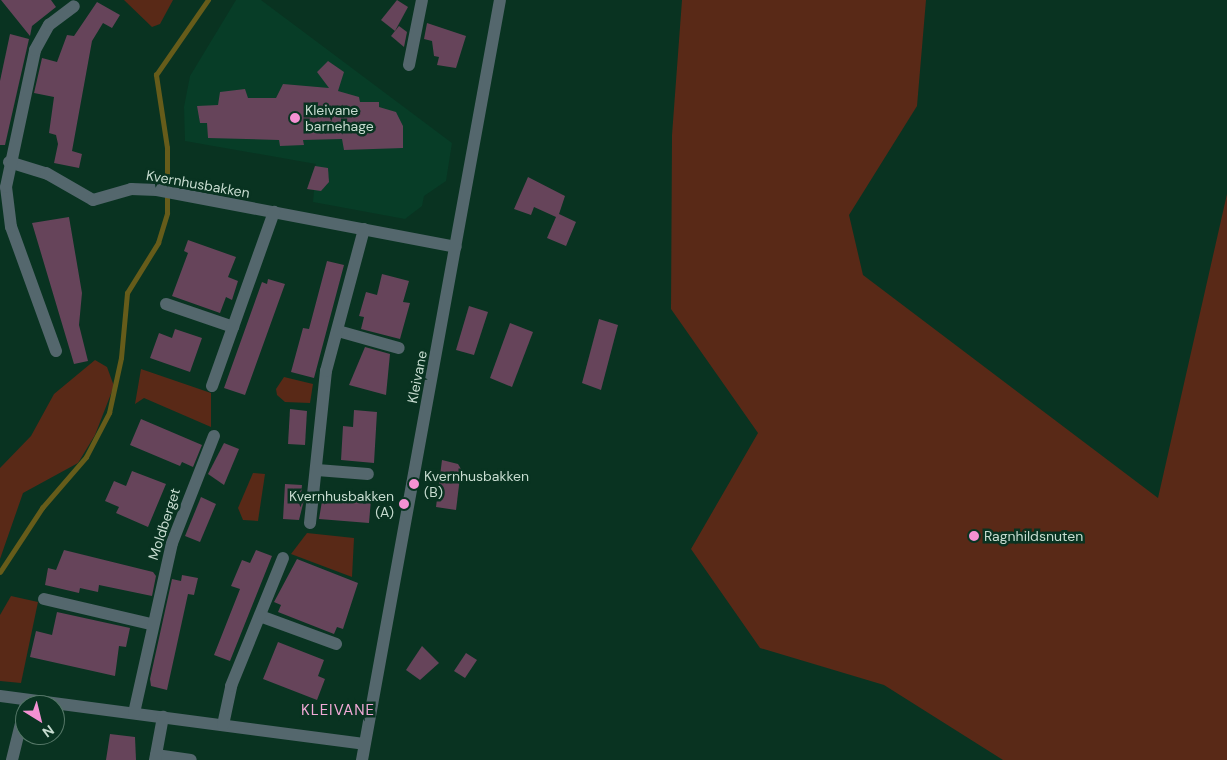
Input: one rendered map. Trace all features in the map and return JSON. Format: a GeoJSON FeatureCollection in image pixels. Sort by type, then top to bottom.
{"type":"FeatureCollection","features":[{"type":"Feature","properties":{"kind":"street"},"geometry":{"type":"LineString","coordinates":[[409,65],[422,0]]}},
{"type":"Feature","properties":{"kind":"street","name":"Kleivane"},"geometry":{"type":"LineString","coordinates":[[362,760],[500,0]]}},
{"type":"Feature","properties":{"kind":"street"},"geometry":{"type":"LineString","coordinates":[[56,351],[11,227],[9,162],[35,50],[49,25],[74,6]]}},
{"type":"Feature","properties":{"kind":"street","name":"Kvernhusbakken"},"geometry":{"type":"LineString","coordinates":[[9,162],[46,173],[93,200],[140,188],[456,247]]}},
{"type":"Feature","properties":{"kind":"street"},"geometry":{"type":"LineString","coordinates":[[212,386],[274,212]]}},
{"type":"Feature","properties":{"kind":"street"},"geometry":{"type":"LineString","coordinates":[[310,522],[317,470],[322,396],[364,229]]}},
{"type":"Feature","properties":{"kind":"street"},"geometry":{"type":"LineString","coordinates":[[166,304],[233,327]]}},
{"type":"Feature","properties":{"kind":"street"},"geometry":{"type":"LineString","coordinates":[[338,331],[399,348]]}},
{"type":"Feature","properties":{"kind":"street","name":"Moldberget"},"geometry":{"type":"LineString","coordinates":[[134,713],[151,624],[172,543],[214,436]]}},
{"type":"Feature","properties":{"kind":"street"},"geometry":{"type":"LineString","coordinates":[[317,470],[368,474]]}},
{"type":"Feature","properties":{"kind":"street"},"geometry":{"type":"LineString","coordinates":[[223,725],[231,686],[283,558]]}},
{"type":"Feature","properties":{"kind":"street"},"geometry":{"type":"LineString","coordinates":[[44,599],[151,624]]}},
{"type":"Feature","properties":{"kind":"street"},"geometry":{"type":"LineString","coordinates":[[260,616],[336,644]]}},
{"type":"Feature","properties":{"kind":"street"},"geometry":{"type":"LineString","coordinates":[[0,696],[15,701]]}},
{"type":"Feature","properties":{"kind":"street"},"geometry":{"type":"LineString","coordinates":[[65,707],[134,713],[364,744]]}},
{"type":"Feature","properties":{"kind":"street"},"geometry":{"type":"LineString","coordinates":[[163,717],[156,758],[191,760]]}},
{"type":"Feature","properties":{"kind":"street"},"geometry":{"type":"LineString","coordinates":[[12,760],[15,745]]}},
{"type":"Feature","properties":{"kind":"shaded area"},"geometry":{"type":"Polygon","coordinates":[[[124,0],[173,0],[160,24],[152,27],[124,0]]]}},
{"type":"Feature","properties":{"kind":"shaded area"},"geometry":{"type":"Polygon","coordinates":[[[236,0],[261,0],[452,143],[446,181],[424,196],[422,206],[405,219],[313,202],[314,190],[307,189],[316,164],[185,141],[184,107],[190,76],[236,0]]]}},
{"type":"Feature","properties":{"kind":"shaded area"},"geometry":{"type":"Polygon","coordinates":[[[682,0],[926,0],[917,106],[849,215],[863,275],[1158,498],[1227,194],[1227,760],[1003,760],[884,685],[760,648],[691,549],[758,433],[671,309],[672,135],[682,0]]]}},
{"type":"Feature","properties":{"kind":"shaded area"},"geometry":{"type":"Polygon","coordinates":[[[95,360],[107,367],[114,386],[95,435],[78,463],[23,493],[0,559],[0,468],[31,436],[54,394],[95,360]]]}},
{"type":"Feature","properties":{"kind":"shaded area"},"geometry":{"type":"Polygon","coordinates":[[[141,369],[211,393],[211,427],[144,398],[135,404],[141,369]]]}},
{"type":"Feature","properties":{"kind":"shaded area"},"geometry":{"type":"Polygon","coordinates":[[[284,377],[313,384],[310,403],[285,402],[277,395],[276,389],[284,377]]]}},
{"type":"Feature","properties":{"kind":"shaded area"},"geometry":{"type":"Polygon","coordinates":[[[253,473],[265,474],[258,521],[243,520],[238,508],[253,473]]]}},
{"type":"Feature","properties":{"kind":"shaded area"},"geometry":{"type":"Polygon","coordinates":[[[307,533],[354,538],[352,577],[291,554],[307,533]]]}},
{"type":"Feature","properties":{"kind":"shaded area"},"geometry":{"type":"Polygon","coordinates":[[[11,596],[38,602],[21,683],[0,681],[0,615],[11,596]]]}},
{"type":"Feature","properties":{"kind":"building"},"geometry":{"type":"Polygon","coordinates":[[[1,0],[51,0],[56,7],[32,26],[30,36],[1,0]]]}},
{"type":"Feature","properties":{"kind":"building"},"geometry":{"type":"Polygon","coordinates":[[[397,0],[408,7],[395,31],[381,20],[397,0]]]}},
{"type":"Feature","properties":{"kind":"building"},"geometry":{"type":"Polygon","coordinates":[[[97,2],[120,15],[112,28],[103,23],[92,41],[72,151],[82,154],[79,168],[54,163],[58,144],[56,135],[49,133],[54,97],[34,93],[42,58],[57,62],[67,35],[74,36],[97,2]]]}},
{"type":"Feature","properties":{"kind":"building"},"geometry":{"type":"Polygon","coordinates":[[[427,23],[466,36],[456,68],[437,65],[439,57],[434,56],[432,41],[424,39],[427,23]]]}},
{"type":"Feature","properties":{"kind":"building"},"geometry":{"type":"Polygon","coordinates":[[[399,26],[407,32],[404,47],[391,36],[399,26]]]}},
{"type":"Feature","properties":{"kind":"building"},"geometry":{"type":"Polygon","coordinates":[[[10,34],[29,39],[5,145],[0,145],[0,81],[10,34]]]}},
{"type":"Feature","properties":{"kind":"building"},"geometry":{"type":"Polygon","coordinates":[[[328,61],[344,72],[338,91],[359,97],[360,102],[379,102],[379,107],[396,112],[403,126],[403,148],[344,150],[342,139],[303,140],[304,145],[280,146],[279,140],[208,138],[207,123],[200,123],[197,106],[218,105],[220,92],[245,89],[248,98],[276,98],[283,84],[329,88],[317,72],[328,61]]]}},
{"type":"Feature","properties":{"kind":"building"},"geometry":{"type":"Polygon","coordinates":[[[315,166],[328,168],[329,182],[321,191],[307,189],[315,166]]]}},
{"type":"Feature","properties":{"kind":"building"},"geometry":{"type":"Polygon","coordinates":[[[528,177],[565,196],[559,214],[576,222],[566,246],[547,238],[556,217],[534,207],[531,215],[514,209],[528,177]]]}},
{"type":"Feature","properties":{"kind":"building"},"geometry":{"type":"Polygon","coordinates":[[[69,217],[82,293],[79,325],[88,361],[74,364],[32,223],[69,217]]]}},
{"type":"Feature","properties":{"kind":"building"},"geometry":{"type":"Polygon","coordinates":[[[188,240],[236,257],[228,277],[238,281],[232,300],[226,297],[220,313],[172,296],[188,253],[184,251],[188,240]]]}},
{"type":"Feature","properties":{"kind":"building"},"geometry":{"type":"Polygon","coordinates":[[[327,261],[344,265],[314,378],[291,372],[303,328],[309,329],[327,261]]]}},
{"type":"Feature","properties":{"kind":"building"},"geometry":{"type":"Polygon","coordinates":[[[382,274],[409,281],[403,302],[410,303],[400,339],[361,329],[364,317],[359,316],[366,292],[377,295],[382,274]]]}},
{"type":"Feature","properties":{"kind":"building"},"geometry":{"type":"Polygon","coordinates":[[[268,279],[285,284],[245,395],[224,388],[262,282],[267,284],[268,279]]]}},
{"type":"Feature","properties":{"kind":"building"},"geometry":{"type":"Polygon","coordinates":[[[469,306],[488,312],[474,355],[456,350],[469,306]]]}},
{"type":"Feature","properties":{"kind":"building"},"geometry":{"type":"Polygon","coordinates":[[[599,319],[618,325],[601,390],[582,383],[599,319]]]}},
{"type":"Feature","properties":{"kind":"building"},"geometry":{"type":"Polygon","coordinates":[[[510,323],[533,332],[512,387],[490,378],[510,323]]]}},
{"type":"Feature","properties":{"kind":"building"},"geometry":{"type":"Polygon","coordinates":[[[175,329],[202,338],[190,372],[150,358],[159,333],[172,338],[175,329]]]}},
{"type":"Feature","properties":{"kind":"building"},"geometry":{"type":"Polygon","coordinates":[[[365,347],[390,354],[386,395],[349,385],[365,347]]]}},
{"type":"Feature","properties":{"kind":"building"},"geometry":{"type":"Polygon","coordinates":[[[290,409],[307,411],[305,445],[288,444],[290,409]]]}},
{"type":"Feature","properties":{"kind":"building"},"geometry":{"type":"Polygon","coordinates":[[[354,410],[377,412],[374,463],[341,460],[343,426],[353,427],[354,410]]]}},
{"type":"Feature","properties":{"kind":"building"},"geometry":{"type":"Polygon","coordinates":[[[141,419],[202,445],[193,467],[182,462],[180,466],[130,445],[141,419]]]}},
{"type":"Feature","properties":{"kind":"building"},"geometry":{"type":"Polygon","coordinates":[[[224,443],[239,449],[224,485],[208,474],[224,443]]]}},
{"type":"Feature","properties":{"kind":"building"},"geometry":{"type":"Polygon","coordinates":[[[442,460],[458,464],[461,469],[456,510],[436,507],[442,460]]]}},
{"type":"Feature","properties":{"kind":"building"},"geometry":{"type":"Polygon","coordinates":[[[132,471],[166,484],[148,527],[116,513],[119,507],[105,501],[114,481],[126,486],[132,471]]]}},
{"type":"Feature","properties":{"kind":"building"},"geometry":{"type":"Polygon","coordinates":[[[285,484],[302,485],[301,496],[305,496],[299,520],[283,519],[285,484]]]}},
{"type":"Feature","properties":{"kind":"building"},"geometry":{"type":"Polygon","coordinates":[[[323,495],[371,499],[369,523],[319,519],[323,495]]]}},
{"type":"Feature","properties":{"kind":"building"},"geometry":{"type":"Polygon","coordinates":[[[201,497],[216,504],[200,542],[185,536],[201,497]]]}},
{"type":"Feature","properties":{"kind":"building"},"geometry":{"type":"Polygon","coordinates":[[[64,550],[153,572],[156,576],[152,596],[99,585],[98,592],[80,588],[79,593],[45,585],[48,568],[56,570],[64,550]]]}},
{"type":"Feature","properties":{"kind":"building"},"geometry":{"type":"Polygon","coordinates":[[[256,550],[272,556],[230,661],[214,655],[240,589],[231,586],[242,560],[250,563],[256,550]]]}},
{"type":"Feature","properties":{"kind":"building"},"geometry":{"type":"Polygon","coordinates":[[[297,559],[358,583],[343,629],[337,627],[334,634],[278,612],[281,605],[274,602],[297,559]]]}},
{"type":"Feature","properties":{"kind":"building"},"geometry":{"type":"Polygon","coordinates":[[[182,575],[198,578],[194,595],[188,594],[167,690],[151,686],[150,679],[172,579],[181,581],[182,575]]]}},
{"type":"Feature","properties":{"kind":"building"},"geometry":{"type":"Polygon","coordinates":[[[57,612],[130,628],[126,647],[119,646],[115,676],[30,657],[36,631],[52,635],[57,612]]]}},
{"type":"Feature","properties":{"kind":"building"},"geometry":{"type":"Polygon","coordinates":[[[278,642],[324,660],[318,676],[325,679],[317,700],[263,679],[278,642]]]}},
{"type":"Feature","properties":{"kind":"building"},"geometry":{"type":"Polygon","coordinates":[[[422,646],[439,663],[420,680],[406,670],[422,646]]]}},
{"type":"Feature","properties":{"kind":"building"},"geometry":{"type":"Polygon","coordinates":[[[466,653],[477,660],[465,678],[454,671],[466,653]]]}},
{"type":"Feature","properties":{"kind":"building"},"geometry":{"type":"Polygon","coordinates":[[[110,734],[135,737],[136,760],[106,760],[110,734]]]}},
{"type":"Feature","properties":{"kind":"waterway"},"geometry":{"type":"LineString","coordinates":[[0,572],[42,508],[86,457],[109,413],[121,358],[127,293],[158,243],[167,213],[167,148],[156,75],[208,0]]}},
{"type":"Feature","properties":{"kind":"place","name":"Kleivane barnehage"},"geometry":{"type":"Point","coordinates":[295,118]}},
{"type":"Feature","properties":{"kind":"place","name":"Kvernhusbakken (B)"},"geometry":{"type":"Point","coordinates":[414,484]}},
{"type":"Feature","properties":{"kind":"place","name":"Kvernhusbakken (A)"},"geometry":{"type":"Point","coordinates":[404,504]}},
{"type":"Feature","properties":{"kind":"place","name":"Ragnhildsnuten"},"geometry":{"type":"Point","coordinates":[974,536]}},
{"type":"Feature","properties":{"kind":"district","name":"KLEIVANE"},"geometry":{"type":"Point","coordinates":[338,711]}}]}
